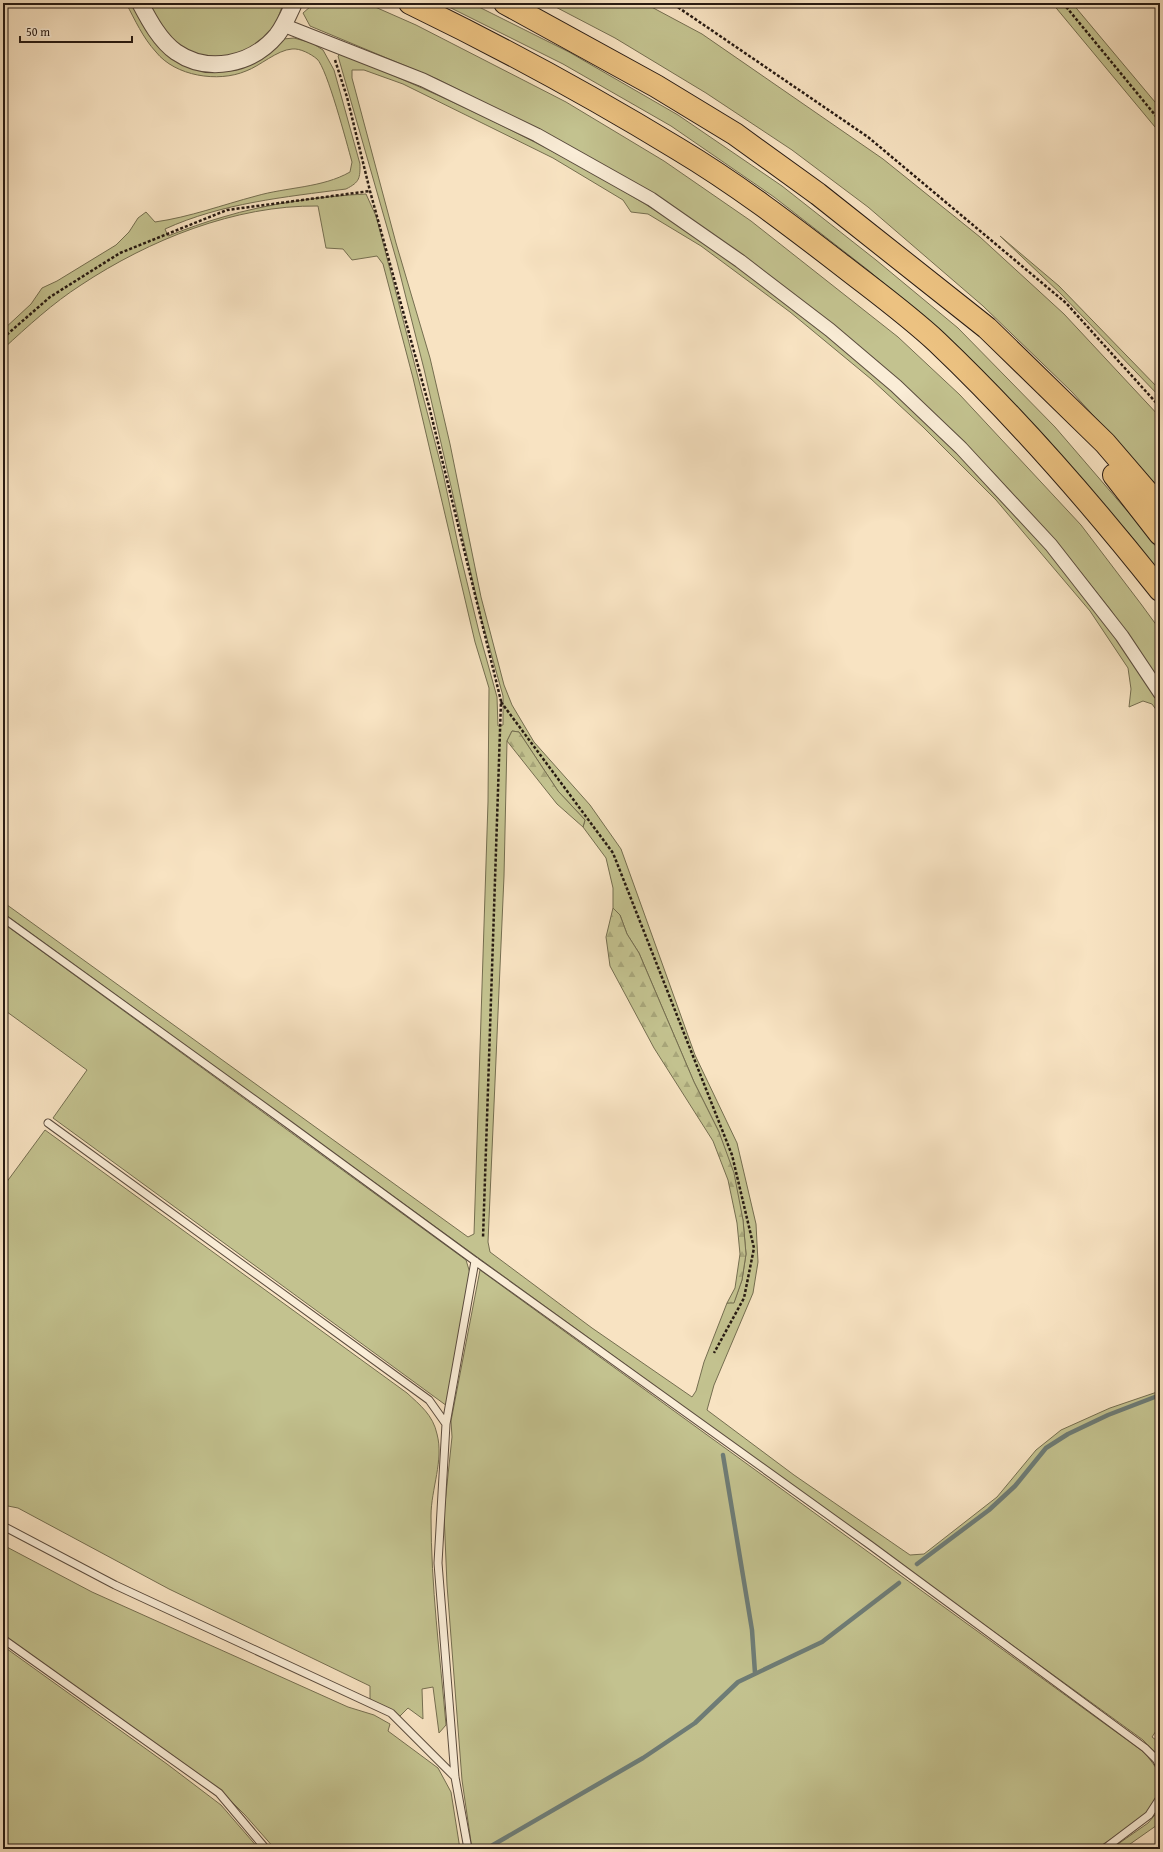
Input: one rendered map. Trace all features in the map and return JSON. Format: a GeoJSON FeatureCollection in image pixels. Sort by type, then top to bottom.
{"type":"FeatureCollection","features":[{"type":"Feature","properties":{"kind":"highway"},"geometry":{"type":"LineString","coordinates":[[410,3],[484,39],[679,149],[794,228],[935,340],[1008,412],[1119,538],[1160,590]]}},
{"type":"Feature","properties":{"kind":"highway"},"geometry":{"type":"LineString","coordinates":[[505,3],[656,86],[735,134],[818,194],[986,328],[1105,443],[1160,507]]}},
{"type":"Feature","properties":{"kind":"highway"},"geometry":{"type":"LineString","coordinates":[[896,255],[1087,441],[1160,534]]}},
{"type":"Feature","properties":{"kind":"highway"},"geometry":{"type":"LineString","coordinates":[[1119,538],[1160,605]]}},
{"type":"Feature","properties":{"kind":"street"},"geometry":{"type":"LineString","coordinates":[[140,3],[150,21],[174,51],[188,59],[204,64],[217,65],[245,59],[258,52],[268,44],[284,25],[294,3]]}},
{"type":"Feature","properties":{"kind":"street"},"geometry":{"type":"LineString","coordinates":[[284,25],[331,45],[423,80],[537,135],[651,199],[740,261],[830,330],[896,386],[955,443],[1051,545],[1122,636],[1160,693]]}},
{"type":"Feature","properties":{"kind":"lane"},"geometry":{"type":"LineString","coordinates":[[3,918],[908,1574],[1145,1748],[1156,1759],[1160,1766]]}},
{"type":"Feature","properties":{"kind":"lane"},"geometry":{"type":"LineString","coordinates":[[48,1122],[428,1400],[446,1424]]}},
{"type":"Feature","properties":{"kind":"lane"},"geometry":{"type":"LineString","coordinates":[[468,1849],[454,1777],[438,1563],[446,1424],[475,1261]]}},
{"type":"Feature","properties":{"kind":"lane"},"geometry":{"type":"LineString","coordinates":[[3,1526],[115,1586],[391,1713],[454,1777]]}},
{"type":"Feature","properties":{"kind":"lane"},"geometry":{"type":"LineString","coordinates":[[3,1639],[219,1793],[266,1849]]}},
{"type":"Feature","properties":{"kind":"lane"},"geometry":{"type":"LineString","coordinates":[[1104,1849],[1149,1815],[1160,1798]]}},
{"type":"Feature","properties":{"kind":"path"},"geometry":{"type":"LineString","coordinates":[[669,3],[679,8],[874,142],[1066,302],[1160,407]]}},
{"type":"Feature","properties":{"kind":"path"},"geometry":{"type":"LineString","coordinates":[[1062,3],[1160,121]]}},
{"type":"Feature","properties":{"kind":"path"},"geometry":{"type":"LineString","coordinates":[[331,45],[347,97],[370,191],[429,406],[501,701],[483,1238]]}},
{"type":"Feature","properties":{"kind":"path"},"geometry":{"type":"LineString","coordinates":[[3,338],[50,296],[120,253],[227,210],[370,191]]}},
{"type":"Feature","properties":{"kind":"path"},"geometry":{"type":"LineString","coordinates":[[501,701],[613,853],[732,1155],[754,1248],[744,1298],[714,1353]]}},
{"type":"Feature","properties":{"kind":"green space"},"geometry":{"type":"Polygon","coordinates":[[[126,3],[133,3],[145,25],[215,71],[236,70],[254,62],[283,39],[294,38],[312,43],[323,50],[334,70],[360,164],[360,173],[357,182],[346,189],[277,198],[231,207],[187,220],[165,229],[168,236],[209,221],[257,208],[313,199],[366,194],[376,216],[443,473],[479,632],[497,697],[498,726],[503,725],[503,696],[481,617],[424,369],[397,262],[338,56],[340,54],[384,71],[461,106],[573,162],[687,231],[806,319],[856,360],[904,403],[951,447],[996,494],[1040,542],[1081,592],[1124,651],[1160,705],[1160,715],[1152,704],[1143,701],[1129,707],[1131,689],[1128,668],[1090,611],[996,500],[923,427],[871,379],[790,312],[701,246],[648,214],[631,212],[623,200],[553,158],[403,84],[364,70],[352,70],[352,78],[396,243],[430,358],[450,444],[481,597],[504,685],[512,705],[534,742],[590,805],[621,849],[695,1055],[737,1143],[756,1224],[758,1262],[753,1293],[714,1385],[707,1410],[794,1475],[910,1555],[924,1554],[997,1497],[1036,1450],[1061,1430],[1110,1408],[1160,1391],[1160,1725],[1152,1737],[1160,1743],[1160,1758],[1143,1740],[3,913],[3,902],[468,1237],[474,1234],[488,802],[489,688],[475,642],[413,378],[383,264],[377,256],[352,260],[343,249],[326,248],[318,206],[287,207],[224,219],[194,228],[164,240],[107,269],[61,299],[3,349],[3,330],[31,304],[42,288],[57,281],[116,245],[129,232],[138,218],[146,212],[155,222],[168,220],[243,199],[328,181],[350,172],[352,162],[336,107],[326,76],[315,57],[302,50],[292,49],[280,52],[251,69],[235,75],[210,77],[185,72],[174,67],[156,52],[147,41],[126,3]],[[512,731],[507,741],[504,876],[488,1242],[490,1252],[592,1328],[692,1397],[696,1391],[704,1362],[727,1303],[734,1302],[742,1280],[746,1254],[743,1220],[719,1132],[694,1082],[639,953],[627,934],[620,915],[613,908],[613,888],[606,858],[583,827],[585,820],[558,791],[519,732],[512,731]]]}},
{"type":"Feature","properties":{"kind":"green space"},"geometry":{"type":"Polygon","coordinates":[[[148,3],[283,4],[275,26],[261,41],[233,58],[194,55],[177,44],[160,26],[148,3]]]}},
{"type":"Feature","properties":{"kind":"green space"},"geometry":{"type":"Polygon","coordinates":[[[350,3],[366,3],[416,25],[566,102],[664,161],[751,221],[898,337],[960,395],[1081,525],[1160,630],[1160,681],[1110,609],[1056,541],[990,469],[941,420],[876,360],[814,310],[720,239],[634,183],[523,122],[437,79],[310,26],[303,13],[311,6],[336,6],[350,3]]]}},
{"type":"Feature","properties":{"kind":"green space"},"geometry":{"type":"Polygon","coordinates":[[[441,3],[471,3],[569,52],[678,115],[782,186],[876,260],[958,328],[1055,427],[1141,527],[1160,552],[1160,574],[1131,536],[1045,436],[949,338],[868,270],[774,197],[671,126],[563,64],[441,3]]]}},
{"type":"Feature","properties":{"kind":"green space"},"geometry":{"type":"Polygon","coordinates":[[[548,3],[644,3],[702,34],[883,159],[980,237],[1064,314],[1160,417],[1160,489],[1072,392],[983,306],[868,207],[792,150],[706,93],[615,38],[548,3]]]}},
{"type":"Feature","properties":{"kind":"green space"},"geometry":{"type":"Polygon","coordinates":[[[1052,3],[1072,3],[1160,108],[1160,133],[1052,3]]]}},
{"type":"Feature","properties":{"kind":"green space"},"geometry":{"type":"Polygon","coordinates":[[[1000,236],[1059,286],[1160,390],[1160,397],[1061,294],[1000,236]]]}},
{"type":"Feature","properties":{"kind":"green space"},"geometry":{"type":"Polygon","coordinates":[[[512,731],[519,732],[558,791],[585,820],[583,827],[557,804],[507,741],[512,731]]]}},
{"type":"Feature","properties":{"kind":"green space"},"geometry":{"type":"Polygon","coordinates":[[[613,908],[620,915],[627,934],[639,953],[694,1082],[719,1132],[734,1173],[743,1220],[746,1254],[742,1280],[734,1303],[727,1303],[735,1288],[740,1254],[737,1223],[728,1180],[713,1141],[654,1048],[610,966],[606,937],[613,908]]]}},
{"type":"Feature","properties":{"kind":"green space"},"geometry":{"type":"Polygon","coordinates":[[[3,923],[466,1260],[470,1273],[447,1406],[53,1118],[87,1070],[3,1009],[3,923]]]}},
{"type":"Feature","properties":{"kind":"green space"},"geometry":{"type":"Polygon","coordinates":[[[45,1130],[407,1393],[429,1416],[435,1427],[439,1444],[438,1464],[431,1516],[431,1542],[434,1595],[446,1725],[439,1733],[433,1687],[422,1689],[423,1719],[408,1708],[400,1716],[370,1699],[370,1686],[169,1589],[18,1508],[3,1505],[3,1187],[45,1130]]]}},
{"type":"Feature","properties":{"kind":"green space"},"geometry":{"type":"Polygon","coordinates":[[[480,1270],[1145,1753],[1156,1768],[1160,1777],[1159,1793],[1155,1803],[1136,1822],[1096,1849],[472,1849],[462,1780],[447,1585],[444,1513],[452,1437],[451,1421],[480,1270]]]}},
{"type":"Feature","properties":{"kind":"green space"},"geometry":{"type":"Polygon","coordinates":[[[3,1545],[92,1592],[348,1707],[374,1715],[390,1724],[388,1731],[438,1768],[451,1792],[460,1849],[275,1849],[245,1815],[219,1789],[3,1635],[3,1545]]]}},
{"type":"Feature","properties":{"kind":"green space"},"geometry":{"type":"Polygon","coordinates":[[[3,1646],[167,1764],[221,1805],[259,1849],[3,1849],[3,1646]]]}},
{"type":"Feature","properties":{"kind":"green space"},"geometry":{"type":"Polygon","coordinates":[[[1160,1809],[1160,1823],[1123,1849],[1111,1849],[1148,1823],[1160,1809]]]}},
{"type":"Feature","properties":{"kind":"waterway"},"geometry":{"type":"LineString","coordinates":[[917,1564],[989,1510],[1015,1486],[1046,1448],[1068,1434],[1108,1415],[1160,1395]]}},
{"type":"Feature","properties":{"kind":"waterway"},"geometry":{"type":"LineString","coordinates":[[723,1455],[752,1630],[755,1673]]}},
{"type":"Feature","properties":{"kind":"waterway"},"geometry":{"type":"LineString","coordinates":[[486,1849],[643,1758],[695,1723],[738,1682],[822,1642],[899,1583]]}}]}
